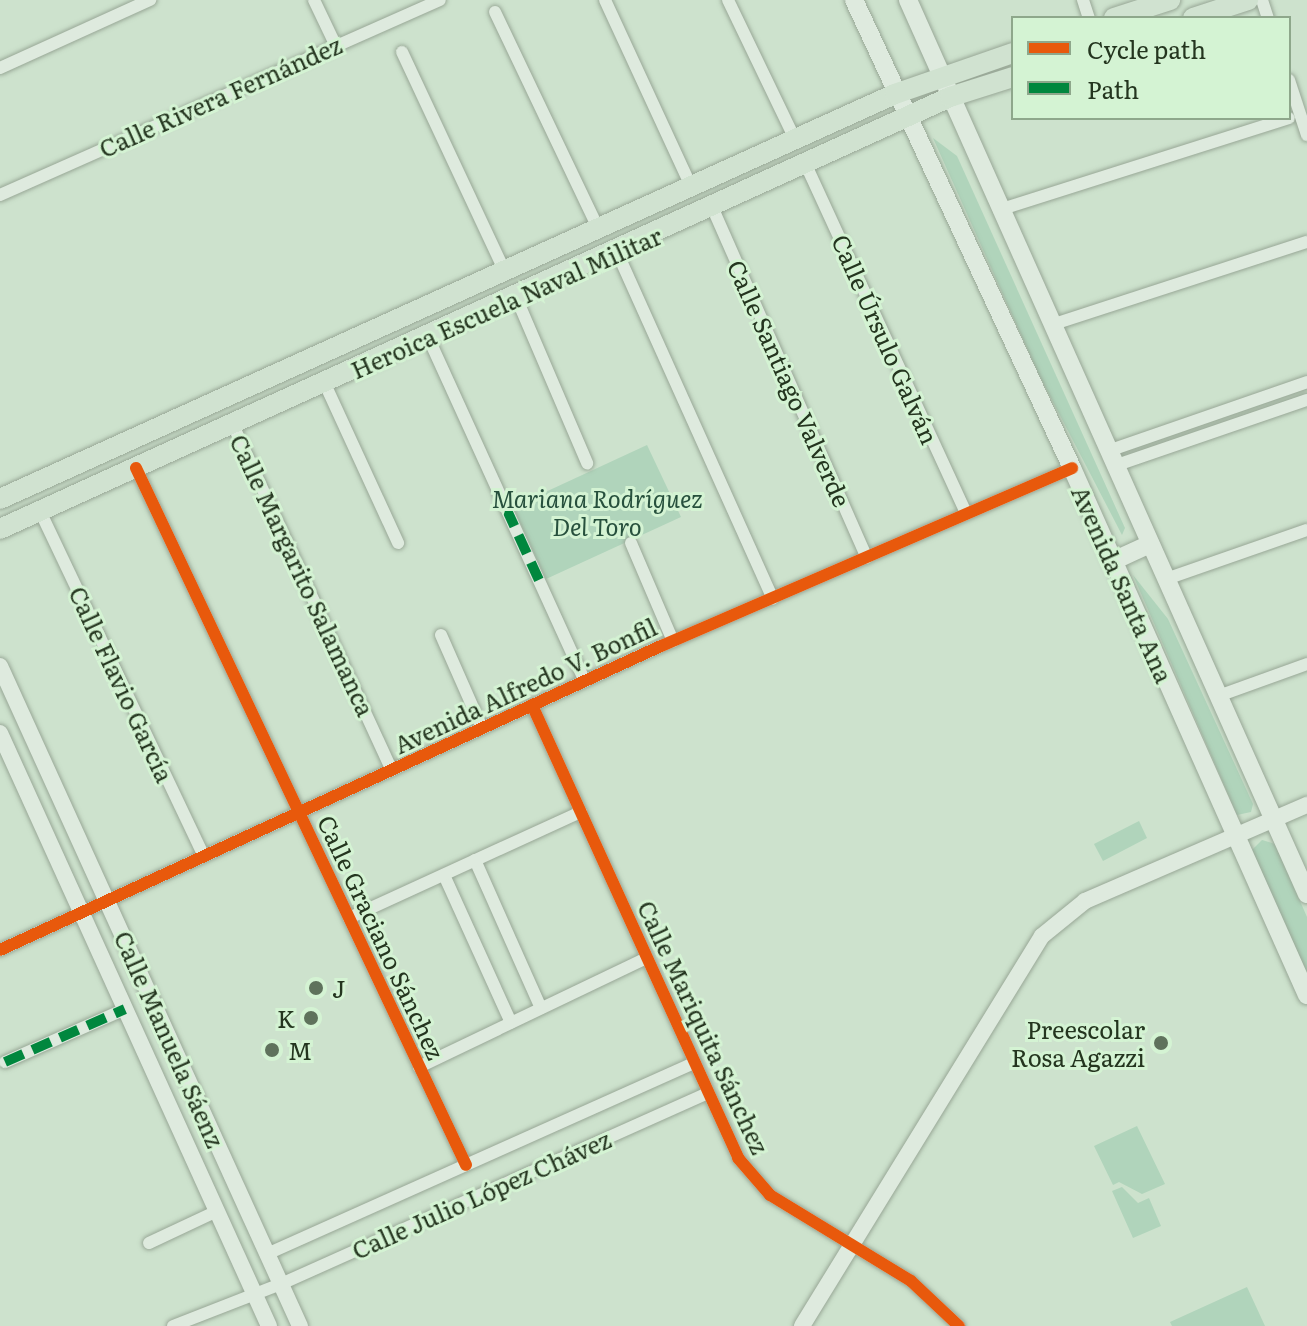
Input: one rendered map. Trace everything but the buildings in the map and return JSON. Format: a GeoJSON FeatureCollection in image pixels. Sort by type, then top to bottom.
{"type":"FeatureCollection","features":[{"type":"Feature","properties":{"kind":"main road","name":"Avenida Santa Ana"},"geometry":{"type":"LineString","coordinates":[[854,0],[906,119],[1072,468],[1307,995]]}},
{"type":"Feature","properties":{"kind":"main road","name":"Avenida Santa Ana"},"geometry":{"type":"LineString","coordinates":[[908,0],[999,210],[1307,894]]}},
{"type":"Feature","properties":{"kind":"main road"},"geometry":{"type":"LineString","coordinates":[[1120,16],[1170,0]]}},
{"type":"Feature","properties":{"kind":"main road"},"geometry":{"type":"LineString","coordinates":[[1199,16],[1248,0]]}},
{"type":"Feature","properties":{"kind":"main road","name":"Heroica Escuela Naval Militar"},"geometry":{"type":"LineString","coordinates":[[1,496],[599,230],[895,94],[1011,54]]}},
{"type":"Feature","properties":{"kind":"main road","name":"Heroica Escuela Naval Militar"},"geometry":{"type":"LineString","coordinates":[[0,529],[713,209],[950,97],[1011,78]]}},
{"type":"Feature","properties":{"kind":"main road"},"geometry":{"type":"LineString","coordinates":[[1113,561],[1150,544]]}},
{"type":"Feature","properties":{"kind":"street"},"geometry":{"type":"LineString","coordinates":[[0,68],[150,0]]}},
{"type":"Feature","properties":{"kind":"street"},"geometry":{"type":"LineString","coordinates":[[314,0],[335,44]]}},
{"type":"Feature","properties":{"kind":"street","name":"Calle Rivera Fernández"},"geometry":{"type":"LineString","coordinates":[[0,195],[440,0]]}},
{"type":"Feature","properties":{"kind":"street"},"geometry":{"type":"LineString","coordinates":[[605,0],[692,188]]}},
{"type":"Feature","properties":{"kind":"street"},"geometry":{"type":"LineString","coordinates":[[728,0],[795,139]]}},
{"type":"Feature","properties":{"kind":"street"},"geometry":{"type":"LineString","coordinates":[[495,12],[599,230]]}},
{"type":"Feature","properties":{"kind":"street"},"geometry":{"type":"LineString","coordinates":[[402,52],[505,272]]}},
{"type":"Feature","properties":{"kind":"street"},"geometry":{"type":"LineString","coordinates":[[1293,117],[1307,135]]}},
{"type":"Feature","properties":{"kind":"street"},"geometry":{"type":"LineString","coordinates":[[999,210],[1284,120]]}},
{"type":"Feature","properties":{"kind":"street","name":"Calle Úrsulo Galván"},"geometry":{"type":"LineString","coordinates":[[806,165],[966,513]]}},
{"type":"Feature","properties":{"kind":"street","name":"Calle Santiago Valverde"},"geometry":{"type":"LineString","coordinates":[[713,209],[867,558]]}},
{"type":"Feature","properties":{"kind":"street"},"geometry":{"type":"LineString","coordinates":[[1051,325],[1307,242]]}},
{"type":"Feature","properties":{"kind":"street"},"geometry":{"type":"LineString","coordinates":[[617,252],[773,599]]}},
{"type":"Feature","properties":{"kind":"street"},"geometry":{"type":"LineString","coordinates":[[516,297],[587,463]]}},
{"type":"Feature","properties":{"kind":"street"},"geometry":{"type":"LineString","coordinates":[[428,337],[585,681]]}},
{"type":"Feature","properties":{"kind":"street"},"geometry":{"type":"LineString","coordinates":[[1111,459],[1307,382]]}},
{"type":"Feature","properties":{"kind":"street"},"geometry":{"type":"LineString","coordinates":[[325,384],[398,543]]}},
{"type":"Feature","properties":{"kind":"street"},"geometry":{"type":"LineString","coordinates":[[1111,459],[1307,400]]}},
{"type":"Feature","properties":{"kind":"street","name":"Calle Margarito Salamanca"},"geometry":{"type":"LineString","coordinates":[[233,425],[392,770]]}},
{"type":"Feature","properties":{"kind":"street","name":"Calle Graciano Sánchez"},"geometry":{"type":"LineString","coordinates":[[136,468],[466,1165]]}},
{"type":"Feature","properties":{"kind":"street","name":"Avenida Alfredo V. Bonfil"},"geometry":{"type":"LineString","coordinates":[[0,950],[673,641],[1072,468]]}},
{"type":"Feature","properties":{"kind":"street","name":"Calle Flavio García"},"geometry":{"type":"LineString","coordinates":[[40,511],[204,856]]}},
{"type":"Feature","properties":{"kind":"street"},"geometry":{"type":"LineString","coordinates":[[1166,579],[1307,530]]}},
{"type":"Feature","properties":{"kind":"street"},"geometry":{"type":"LineString","coordinates":[[631,543],[673,641]]}},
{"type":"Feature","properties":{"kind":"street"},"geometry":{"type":"LineString","coordinates":[[441,635],[482,728]]}},
{"type":"Feature","properties":{"kind":"street"},"geometry":{"type":"LineString","coordinates":[[1218,696],[1307,664]]}},
{"type":"Feature","properties":{"kind":"street","name":"Calle Manuela Sáenz"},"geometry":{"type":"LineString","coordinates":[[0,666],[300,1326]]}},
{"type":"Feature","properties":{"kind":"street","name":"Calle Mariquita Sánchez"},"geometry":{"type":"LineString","coordinates":[[532,705],[738,1158],[755,1180],[911,1281],[959,1326]]}},
{"type":"Feature","properties":{"kind":"street","name":"Calle Manuela Sáenz"},"geometry":{"type":"LineString","coordinates":[[0,733],[269,1326]]}},
{"type":"Feature","properties":{"kind":"street"},"geometry":{"type":"LineString","coordinates":[[802,1326],[1042,936],[1085,901],[1236,832],[1307,805]]}},
{"type":"Feature","properties":{"kind":"street"},"geometry":{"type":"LineString","coordinates":[[349,918],[581,812]]}},
{"type":"Feature","properties":{"kind":"street"},"geometry":{"type":"LineString","coordinates":[[475,860],[541,1008]]}},
{"type":"Feature","properties":{"kind":"street"},"geometry":{"type":"LineString","coordinates":[[444,875],[511,1023]]}},
{"type":"Feature","properties":{"kind":"street"},"geometry":{"type":"LineString","coordinates":[[419,1067],[646,958]]}},
{"type":"Feature","properties":{"kind":"street"},"geometry":{"type":"LineString","coordinates":[[5,1062],[125,1009]]}},
{"type":"Feature","properties":{"kind":"street","name":"Calle Julio López Chávez"},"geometry":{"type":"LineString","coordinates":[[267,1254],[693,1063]]}},
{"type":"Feature","properties":{"kind":"street","name":"Calle Julio López Chávez"},"geometry":{"type":"LineString","coordinates":[[173,1326],[281,1284],[707,1093]]}},
{"type":"Feature","properties":{"kind":"street"},"geometry":{"type":"LineString","coordinates":[[149,1243],[217,1211]]}},
{"type":"Feature","properties":{"kind":"green space"},"geometry":{"type":"Polygon","coordinates":[[[933,138],[957,156],[1125,528],[1122,535],[1039,375],[933,138]]]}},
{"type":"Feature","properties":{"kind":"green space","name":"Mariana Rodríguez Del Toro"},"geometry":{"type":"Polygon","coordinates":[[[647,445],[681,517],[546,579],[513,507],[647,445]]]}},
{"type":"Feature","properties":{"kind":"green space"},"geometry":{"type":"Polygon","coordinates":[[[1133,575],[1168,619],[1253,804],[1251,812],[1237,815],[1133,575]]]}},
{"type":"Feature","properties":{"kind":"green space"},"geometry":{"type":"Polygon","coordinates":[[[1139,821],[1147,838],[1103,861],[1094,844],[1139,821]]]}},
{"type":"Feature","properties":{"kind":"green space"},"geometry":{"type":"Polygon","coordinates":[[[1262,840],[1275,844],[1307,917],[1307,975],[1252,850],[1262,840]]]}},
{"type":"Feature","properties":{"kind":"green space"},"geometry":{"type":"Polygon","coordinates":[[[1137,1126],[1165,1184],[1142,1194],[1119,1182],[1113,1185],[1094,1146],[1137,1126]]]}},
{"type":"Feature","properties":{"kind":"green space"},"geometry":{"type":"Polygon","coordinates":[[[1122,1187],[1138,1203],[1149,1198],[1161,1226],[1133,1238],[1112,1191],[1122,1187]]]}},
{"type":"Feature","properties":{"kind":"green space"},"geometry":{"type":"Polygon","coordinates":[[[1247,1287],[1265,1326],[1172,1326],[1170,1322],[1247,1287]]]}},
{"type":"Feature","properties":{"kind":"marked path"},"geometry":{"type":"LineString","coordinates":[[506,508],[539,580]]}},
{"type":"Feature","properties":{"kind":"marked path"},"geometry":{"type":"LineString","coordinates":[[5,1062],[125,1009]]}},
{"type":"Feature","properties":{"kind":"cycle path"},"geometry":{"type":"LineString","coordinates":[[136,468],[466,1165]]}},
{"type":"Feature","properties":{"kind":"cycle path"},"geometry":{"type":"LineString","coordinates":[[0,950],[661,646],[1072,468]]}},
{"type":"Feature","properties":{"kind":"cycle path"},"geometry":{"type":"LineString","coordinates":[[532,705],[738,1158],[770,1195],[911,1281],[959,1326]]}},
{"type":"Feature","properties":{"kind":"place","name":"J"},"geometry":{"type":"Point","coordinates":[316,988]}},
{"type":"Feature","properties":{"kind":"place","name":"K"},"geometry":{"type":"Point","coordinates":[311,1018]}},
{"type":"Feature","properties":{"kind":"place","name":"Preescolar Rosa Agazzi"},"geometry":{"type":"Point","coordinates":[1161,1043]}},
{"type":"Feature","properties":{"kind":"place","name":"M"},"geometry":{"type":"Point","coordinates":[272,1050]}}]}
